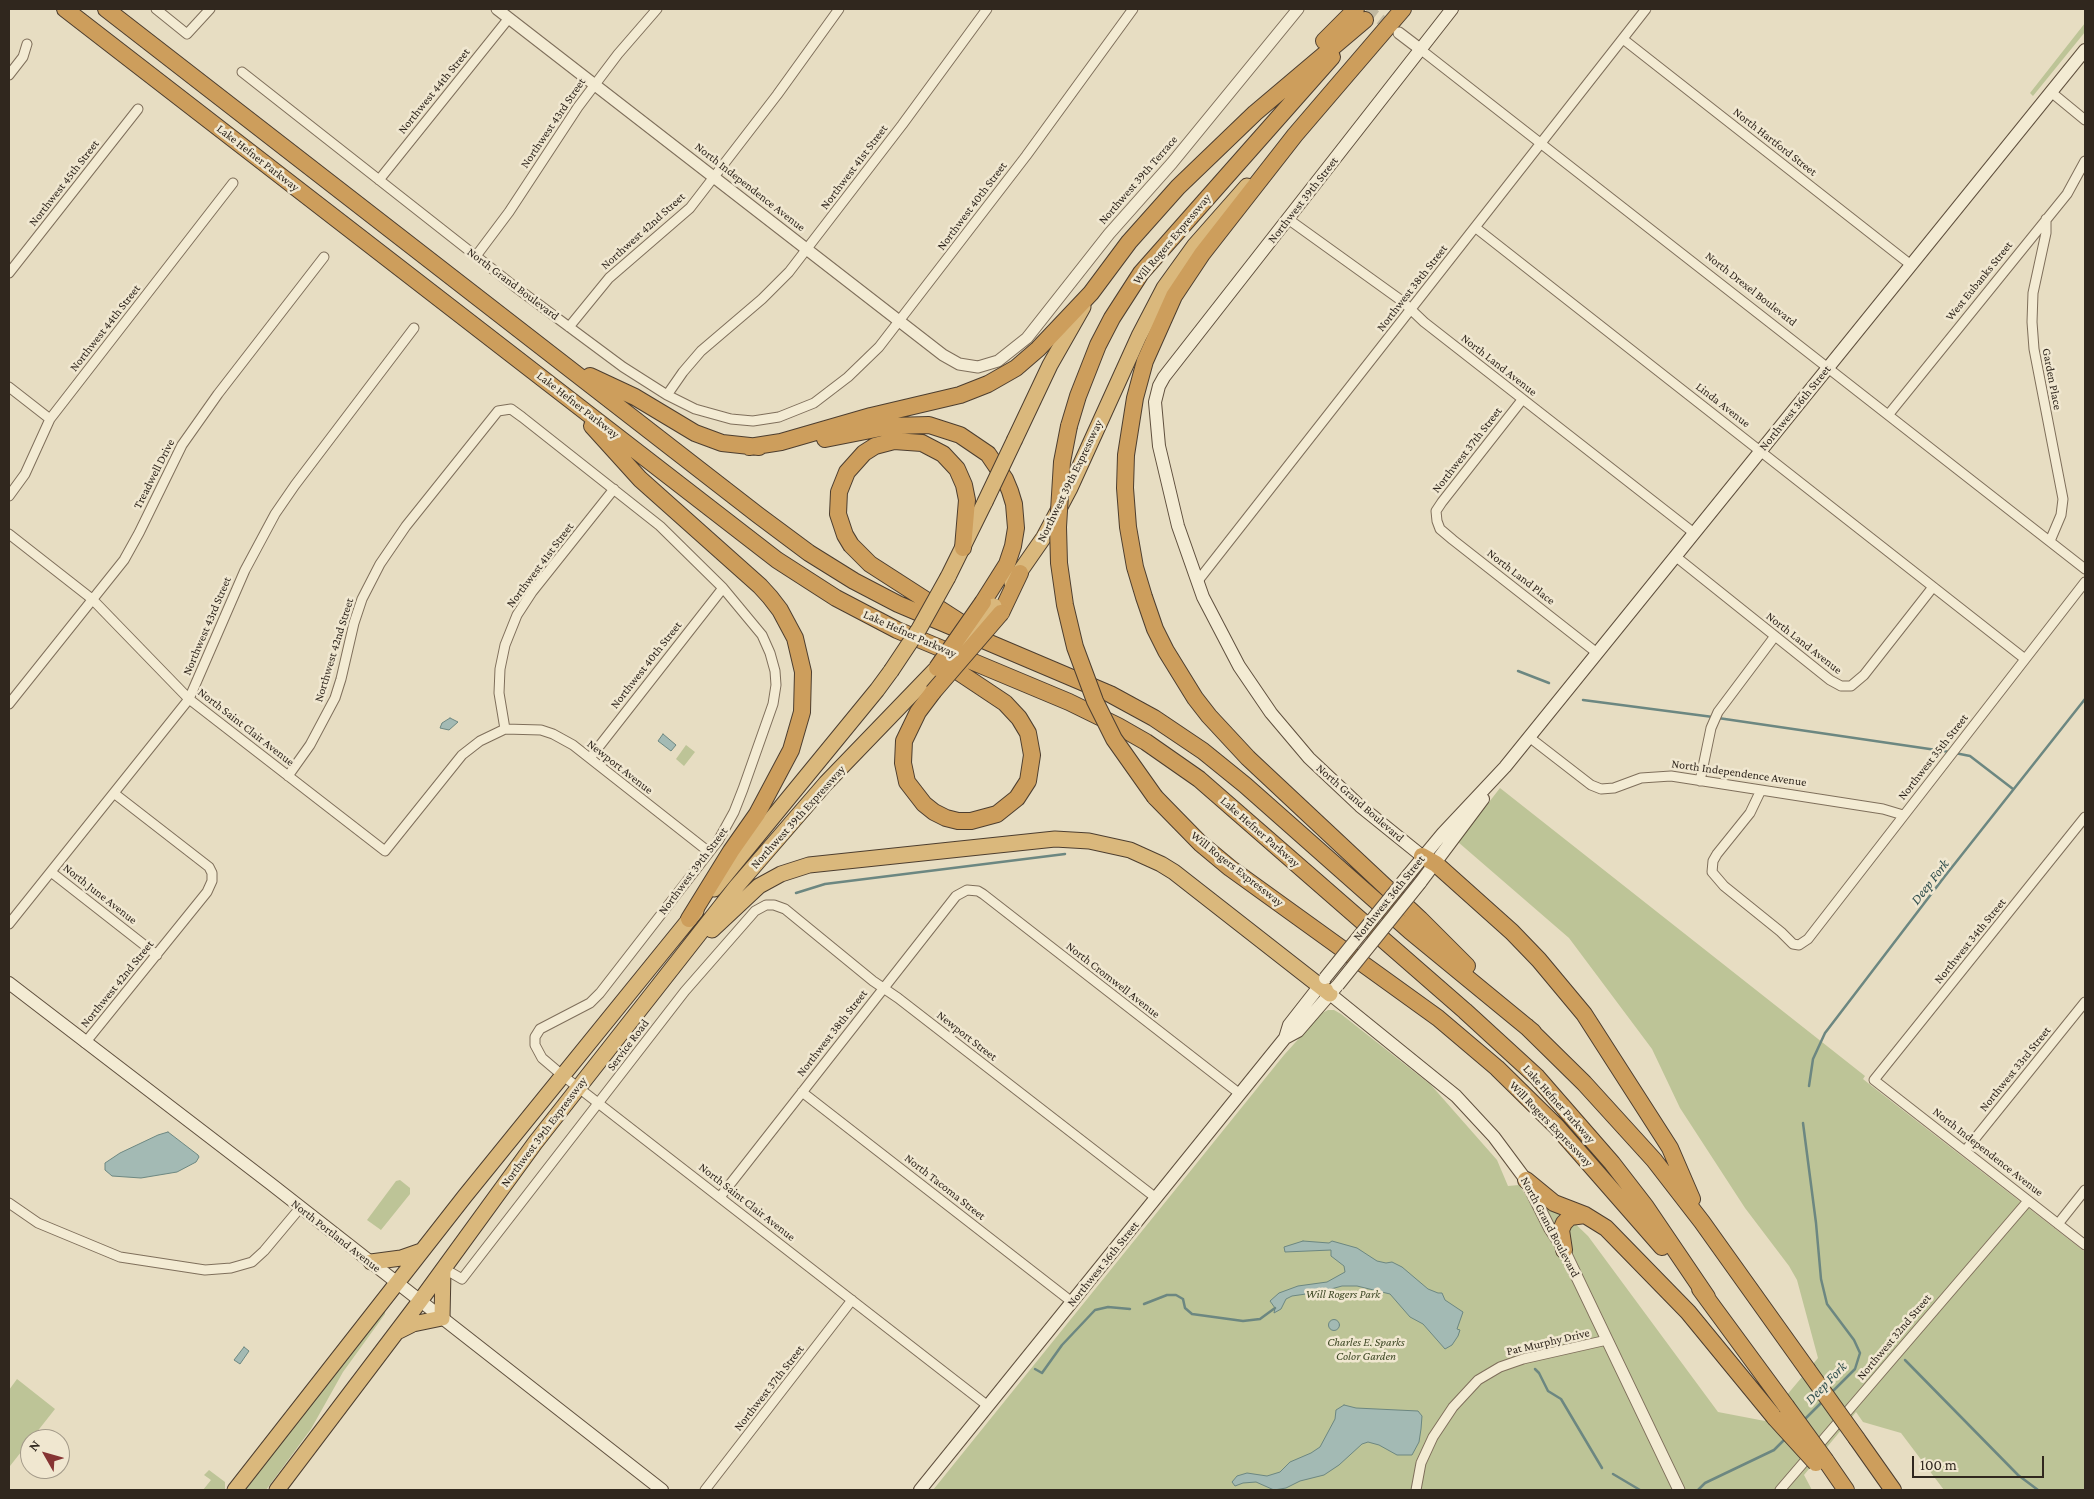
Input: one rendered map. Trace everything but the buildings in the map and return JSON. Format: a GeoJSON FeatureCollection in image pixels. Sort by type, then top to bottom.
{"type":"FeatureCollection","features":[{"type":"Feature","properties":{"kind":"highway","name":"Lake Hefner Parkway"},"geometry":{"type":"LineString","coordinates":[[61,9],[71,13],[777,560],[822,590],[897,630],[1084,708],[1146,742],[1199,779],[1458,1004],[1537,1077],[1618,1170],[1646,1206],[1707,1298]]}},
{"type":"Feature","properties":{"kind":"highway","name":"Lake Hefner Parkway"},"geometry":{"type":"LineString","coordinates":[[106,9],[758,515],[831,567],[898,604],[1110,694],[1154,718],[1203,751],[1245,785],[1410,931],[1533,1032]]}},
{"type":"Feature","properties":{"kind":"highway"},"geometry":{"type":"LineString","coordinates":[[1403,9],[1296,135],[1187,274],[1163,317],[1145,361],[1135,398],[1126,456],[1125,488],[1128,527],[1135,567],[1155,629],[1180,676],[1209,716],[1248,758],[1420,919],[1626,1127],[1702,1222],[1893,1490]]}},
{"type":"Feature","properties":{"kind":"highway"},"geometry":{"type":"LineString","coordinates":[[750,446],[781,442],[871,416],[960,395],[983,387],[1010,372],[1029,358],[1091,294],[1129,242],[1153,214],[1255,113],[1365,12]]}},
{"type":"Feature","properties":{"kind":"highway","name":"Will Rogers Expressway"},"geometry":{"type":"LineString","coordinates":[[1365,12],[1141,273],[1112,318],[1098,346],[1078,396],[1069,426],[1062,462],[1058,527],[1059,563],[1065,605],[1075,647],[1095,701],[1114,739],[1155,797],[1200,843],[1230,868],[1438,1018],[1497,1068],[1557,1127],[1707,1298],[1781,1412],[1846,1490]]}},
{"type":"Feature","properties":{"kind":"highway","name":"Northwest 39th Expressway"},"geometry":{"type":"LineString","coordinates":[[1020,573],[1044,537],[1057,513],[1148,319],[1173,274],[1218,217],[1296,135]]}},
{"type":"Feature","properties":{"kind":"highway","name":"Northwest 39th Expressway"},"geometry":{"type":"LineString","coordinates":[[235,1490],[562,1075],[891,671],[919,629],[948,577],[1058,349],[1091,294]]}},
{"type":"Feature","properties":{"kind":"highway"},"geometry":{"type":"LineString","coordinates":[[563,364],[635,397],[696,433],[722,443],[771,448],[782,447],[876,428],[910,424],[929,425],[948,430],[974,443],[988,454],[1005,479],[1013,498],[1016,516],[1014,541],[993,607],[937,668]]}},
{"type":"Feature","properties":{"kind":"highway"},"geometry":{"type":"LineString","coordinates":[[562,392],[640,479],[760,586],[780,610],[795,638],[800,653],[804,672],[804,692],[800,722],[791,750],[757,814],[731,851],[689,919]]}},
{"type":"Feature","properties":{"kind":"highway"},"geometry":{"type":"LineString","coordinates":[[963,548],[967,500],[964,485],[957,469],[943,454],[922,443],[894,441],[875,446],[864,453],[847,472],[839,492],[838,514],[844,535],[851,545],[870,564],[996,645]]}},
{"type":"Feature","properties":{"kind":"highway"},"geometry":{"type":"LineString","coordinates":[[897,630],[999,698],[1010,707],[1023,723],[1032,749],[1030,775],[1025,787],[1017,798],[997,814],[972,821],[946,818],[934,812],[924,804],[908,782],[903,763],[904,741],[918,712],[926,689],[993,607],[1020,573]]}},
{"type":"Feature","properties":{"kind":"highway","name":"Northwest 39th Expressway"},"geometry":{"type":"LineString","coordinates":[[277,1490],[420,1301],[534,1144],[668,973],[787,826],[926,689],[937,668]]}},
{"type":"Feature","properties":{"kind":"highway"},"geometry":{"type":"LineString","coordinates":[[668,973],[755,889],[772,878],[792,870],[832,862],[1070,839],[1110,844],[1161,864],[1328,985]]}},
{"type":"Feature","properties":{"kind":"highway"},"geometry":{"type":"LineString","coordinates":[[1429,860],[1512,932],[1539,960],[1584,1014],[1670,1148],[1702,1222]]}},
{"type":"Feature","properties":{"kind":"highway"},"geometry":{"type":"LineString","coordinates":[[1526,1180],[1554,1203],[1585,1215],[1606,1228],[1688,1312],[1781,1412]]}},
{"type":"Feature","properties":{"kind":"highway"},"geometry":{"type":"LineString","coordinates":[[1564,1250],[1561,1230],[1564,1222],[1570,1217],[1585,1215]]}},
{"type":"Feature","properties":{"kind":"highway"},"geometry":{"type":"LineString","coordinates":[[370,1262],[401,1258],[423,1250]]}},
{"type":"Feature","properties":{"kind":"highway"},"geometry":{"type":"LineString","coordinates":[[396,1332],[413,1324],[442,1318],[443,1268]]}},
{"type":"Feature","properties":{"kind":"highway"},"geometry":{"type":"LineString","coordinates":[[1823,1464],[1838,1490]]}},
{"type":"Feature","properties":{"kind":"main road","name":"Northwest 39th Street"},"geometry":{"type":"LineString","coordinates":[[1156,393],[1164,377],[1452,9]]}},
{"type":"Feature","properties":{"kind":"main road","name":"Northwest 36th Street"},"geometry":{"type":"LineString","coordinates":[[1328,985],[1409,874],[1429,860],[2085,50]]}},
{"type":"Feature","properties":{"kind":"main road","name":"North Grand Boulevard"},"geometry":{"type":"LineString","coordinates":[[1156,393],[1156,425],[1165,476],[1178,526],[1207,605],[1232,654],[1281,725],[1309,758],[1343,791],[1429,860]]}},
{"type":"Feature","properties":{"kind":"main road","name":"Northwest 36th Street"},"geometry":{"type":"LineString","coordinates":[[920,1490],[1285,1038],[1289,1025],[1328,985],[1420,883],[1429,860]]}},
{"type":"Feature","properties":{"kind":"main road","name":"North Portland Avenue"},"geometry":{"type":"LineString","coordinates":[[9,983],[662,1490]]}},
{"type":"Feature","properties":{"kind":"main road","name":"North Grand Boulevard"},"geometry":{"type":"LineString","coordinates":[[1328,985],[1456,1096],[1494,1137],[1526,1180]]}},
{"type":"Feature","properties":{"kind":"street"},"geometry":{"type":"LineString","coordinates":[[156,9],[187,34],[210,9]]}},
{"type":"Feature","properties":{"kind":"street","name":"North Independence Avenue"},"geometry":{"type":"LineString","coordinates":[[498,9],[943,355],[959,364],[978,367],[994,364]]}},
{"type":"Feature","properties":{"kind":"street","name":"Northwest 43rd Street"},"geometry":{"type":"LineString","coordinates":[[476,256],[509,212],[555,139],[595,84],[657,9]]}},
{"type":"Feature","properties":{"kind":"street","name":"Northwest 42nd Street"},"geometry":{"type":"LineString","coordinates":[[569,327],[609,278],[680,218],[777,95],[839,9]]}},
{"type":"Feature","properties":{"kind":"street","name":"Northwest 41st Street"},"geometry":{"type":"LineString","coordinates":[[667,394],[701,351],[776,286],[902,124],[987,9]]}},
{"type":"Feature","properties":{"kind":"street","name":"Northwest 40th Street"},"geometry":{"type":"LineString","coordinates":[[814,403],[862,364],[879,347],[1026,156],[1133,9]]}},
{"type":"Feature","properties":{"kind":"street","name":"Northwest 39th Terrace"},"geometry":{"type":"LineString","coordinates":[[994,364],[1012,352],[1031,333],[1100,245],[1172,163],[1298,9]]}},
{"type":"Feature","properties":{"kind":"street","name":"Northwest 38th Street"},"geometry":{"type":"LineString","coordinates":[[1198,582],[1646,9]]}},
{"type":"Feature","properties":{"kind":"street","name":"Northwest 44th Street"},"geometry":{"type":"LineString","coordinates":[[379,180],[509,18]]}},
{"type":"Feature","properties":{"kind":"street","name":"North Drexel Boulevard"},"geometry":{"type":"LineString","coordinates":[[1399,33],[2085,569]]}},
{"type":"Feature","properties":{"kind":"street","name":"North Hartford Street"},"geometry":{"type":"LineString","coordinates":[[1622,39],[1911,264]]}},
{"type":"Feature","properties":{"kind":"street"},"geometry":{"type":"LineString","coordinates":[[9,75],[23,57],[28,44]]}},
{"type":"Feature","properties":{"kind":"street","name":"North Grand Boulevard"},"geometry":{"type":"LineString","coordinates":[[242,72],[476,256],[623,368],[667,394],[708,414],[742,421],[779,417],[814,403]]}},
{"type":"Feature","properties":{"kind":"street"},"geometry":{"type":"LineString","coordinates":[[2051,92],[2085,120]]}},
{"type":"Feature","properties":{"kind":"street","name":"Northwest 45th Street"},"geometry":{"type":"LineString","coordinates":[[9,274],[138,109]]}},
{"type":"Feature","properties":{"kind":"street","name":"West Eubanks Street"},"geometry":{"type":"LineString","coordinates":[[1888,414],[2067,194],[2085,162]]}},
{"type":"Feature","properties":{"kind":"street","name":"Northwest 44th Street"},"geometry":{"type":"LineString","coordinates":[[9,496],[25,474],[50,419],[233,183]]}},
{"type":"Feature","properties":{"kind":"street","name":"North Land Avenue"},"geometry":{"type":"LineString","coordinates":[[1288,219],[1375,282],[1522,400],[1694,533]]}},
{"type":"Feature","properties":{"kind":"street","name":"Garden Place"},"geometry":{"type":"LineString","coordinates":[[2046,219],[2046,233],[2033,292],[2032,322],[2034,349],[2063,499],[2061,515],[2050,541]]}},
{"type":"Feature","properties":{"kind":"street","name":"Linda Avenue"},"geometry":{"type":"LineString","coordinates":[[1476,228],[2025,659]]}},
{"type":"Feature","properties":{"kind":"street","name":"Treadwell Drive"},"geometry":{"type":"LineString","coordinates":[[9,704],[124,560],[182,445],[218,394],[324,257]]}},
{"type":"Feature","properties":{"kind":"street","name":"Northwest 43rd Street"},"geometry":{"type":"LineString","coordinates":[[9,924],[115,794],[189,698],[245,570],[275,514],[294,485],[414,328]]}},
{"type":"Feature","properties":{"kind":"street"},"geometry":{"type":"LineString","coordinates":[[9,387],[50,419]]}},
{"type":"Feature","properties":{"kind":"street","name":"Northwest 37th Street"},"geometry":{"type":"LineString","coordinates":[[1436,517],[1436,511],[1442,502],[1522,400]]}},
{"type":"Feature","properties":{"kind":"street","name":"Northwest 42nd Street"},"geometry":{"type":"LineString","coordinates":[[288,776],[310,745],[334,698],[356,616],[380,564],[406,526],[496,413],[507,409],[516,413],[614,489]]}},
{"type":"Feature","properties":{"kind":"street"},"geometry":{"type":"LineString","coordinates":[[614,489],[660,526],[723,588]]}},
{"type":"Feature","properties":{"kind":"street","name":"Northwest 41st Street"},"geometry":{"type":"LineString","coordinates":[[505,729],[499,693],[500,669],[505,645],[517,615],[532,592],[614,489]]}},
{"type":"Feature","properties":{"kind":"street","name":"North Land Place"},"geometry":{"type":"LineString","coordinates":[[1436,517],[1440,529],[1445,534],[1597,652]]}},
{"type":"Feature","properties":{"kind":"street","name":"North Saint Clair Avenue"},"geometry":{"type":"LineString","coordinates":[[9,534],[92,599],[189,698],[385,851],[462,756],[480,741],[505,729]]}},
{"type":"Feature","properties":{"kind":"street","name":"North Land Avenue"},"geometry":{"type":"LineString","coordinates":[[1675,556],[1837,684],[1851,686],[1864,675],[1933,587]]}},
{"type":"Feature","properties":{"kind":"street","name":"Northwest 35th Street"},"geometry":{"type":"LineString","coordinates":[[1761,790],[1750,813],[1717,854],[1713,861],[1712,872],[1724,886],[1793,944],[1799,945],[1808,939],[2085,582]]}},
{"type":"Feature","properties":{"kind":"street","name":"Northwest 40th Street"},"geometry":{"type":"LineString","coordinates":[[590,758],[723,588]]}},
{"type":"Feature","properties":{"kind":"street","name":"Northwest 39th Street"},"geometry":{"type":"LineString","coordinates":[[570,1014],[590,1004],[600,993],[709,852],[730,820],[749,776],[773,704],[776,685],[775,671],[762,635],[723,588]]}},
{"type":"Feature","properties":{"kind":"street"},"geometry":{"type":"LineString","coordinates":[[1700,781],[1712,726],[1718,712],[1775,636]]}},
{"type":"Feature","properties":{"kind":"street","name":"Newport Avenue"},"geometry":{"type":"LineString","coordinates":[[505,729],[541,730],[553,734],[590,758],[709,852]]}},
{"type":"Feature","properties":{"kind":"street","name":"North Independence Avenue"},"geometry":{"type":"LineString","coordinates":[[1529,737],[1601,790],[1614,788],[1641,778],[1656,776],[1883,809],[1903,815]]}},
{"type":"Feature","properties":{"kind":"street","name":"Northwest 42nd Street"},"geometry":{"type":"LineString","coordinates":[[85,1043],[211,887],[212,873],[209,867],[115,794]]}},
{"type":"Feature","properties":{"kind":"street","name":"Northwest 34th Street"},"geometry":{"type":"LineString","coordinates":[[1874,1080],[2085,817]]}},
{"type":"Feature","properties":{"kind":"street","name":"North June Avenue"},"geometry":{"type":"LineString","coordinates":[[51,872],[157,955]]}},
{"type":"Feature","properties":{"kind":"street","name":"Northwest 38th Street"},"geometry":{"type":"LineString","coordinates":[[720,1197],[956,896],[968,889]]}},
{"type":"Feature","properties":{"kind":"street","name":"North Cromwell Avenue"},"geometry":{"type":"LineString","coordinates":[[968,889],[983,894],[1240,1094]]}},
{"type":"Feature","properties":{"kind":"street","name":"Newport Street"},"geometry":{"type":"LineString","coordinates":[[759,908],[771,904],[786,910],[883,988],[1156,1198]]}},
{"type":"Feature","properties":{"kind":"street","name":"Service Road"},"geometry":{"type":"LineString","coordinates":[[443,1268],[462,1279],[685,991],[736,931],[759,908]]}},
{"type":"Feature","properties":{"kind":"street","name":"Northwest 33rd Street"},"geometry":{"type":"LineString","coordinates":[[1965,1152],[2085,1002]]}},
{"type":"Feature","properties":{"kind":"street","name":"North Saint Clair Avenue"},"geometry":{"type":"LineString","coordinates":[[570,1014],[543,1027],[537,1033],[535,1041],[542,1058],[988,1406]]}},
{"type":"Feature","properties":{"kind":"street","name":"North Independence Avenue"},"geometry":{"type":"LineString","coordinates":[[1874,1080],[2085,1245]]}},
{"type":"Feature","properties":{"kind":"street","name":"North Tacoma Street"},"geometry":{"type":"LineString","coordinates":[[802,1092],[1072,1302]]}},
{"type":"Feature","properties":{"kind":"street","name":"North Grand Boulevard"},"geometry":{"type":"LineString","coordinates":[[1526,1180],[1550,1229],[1564,1250],[1678,1490]]}},
{"type":"Feature","properties":{"kind":"street"},"geometry":{"type":"LineString","coordinates":[[2058,1224],[2085,1190]]}},
{"type":"Feature","properties":{"kind":"street","name":"Northwest 32nd Street"},"geometry":{"type":"LineString","coordinates":[[1780,1490],[2028,1201]]}},
{"type":"Feature","properties":{"kind":"street"},"geometry":{"type":"LineString","coordinates":[[9,1203],[38,1224],[120,1257],[205,1270],[231,1268],[252,1262],[300,1208]]}},
{"type":"Feature","properties":{"kind":"street","name":"Northwest 37th Street"},"geometry":{"type":"LineString","coordinates":[[705,1490],[852,1300]]}},
{"type":"Feature","properties":{"kind":"street","name":"Pat Murphy Drive"},"geometry":{"type":"LineString","coordinates":[[1416,1490],[1421,1463],[1434,1438],[1453,1406],[1478,1380],[1500,1367],[1523,1359],[1607,1340]]}},
{"type":"Feature","properties":{"kind":"green space"},"geometry":{"type":"Polygon","coordinates":[[[2085,23],[2085,32],[2033,96],[2030,93],[2085,23]]]}},
{"type":"Feature","properties":{"kind":"green space"},"geometry":{"type":"Polygon","coordinates":[[[686,745],[695,752],[684,766],[676,759],[686,745]]]}},
{"type":"Feature","properties":{"kind":"green space","name":"Will Rogers Park"},"geometry":{"type":"Polygon","coordinates":[[[1500,788],[1865,1076],[1863,1079],[1873,1087],[2085,1252],[2085,1490],[1944,1490],[1901,1433],[1863,1422],[1856,1412],[1804,1475],[1812,1490],[933,1490],[1284,1055],[1322,1013],[1328,1010],[1334,1010],[1341,1014],[1431,1085],[1497,1160],[1508,1186],[1519,1185],[1527,1197],[1542,1201],[1564,1213],[1588,1236],[1718,1412],[1765,1421],[1818,1358],[1797,1280],[1789,1266],[1745,1208],[1680,1108],[1652,1049],[1569,938],[1458,842],[1500,788]]]}},
{"type":"Feature","properties":{"kind":"green space"},"geometry":{"type":"Polygon","coordinates":[[[400,1180],[410,1188],[410,1194],[381,1230],[367,1220],[396,1181],[400,1180]]]}},
{"type":"Feature","properties":{"kind":"green space"},"geometry":{"type":"Polygon","coordinates":[[[385,1309],[385,1314],[343,1372],[311,1429],[266,1490],[241,1490],[385,1309]]]}},
{"type":"Feature","properties":{"kind":"green space"},"geometry":{"type":"Polygon","coordinates":[[[17,1379],[55,1409],[39,1429],[20,1429],[20,1453],[10,1466],[9,1465],[9,1390],[17,1379]]]}},
{"type":"Feature","properties":{"kind":"green space"},"geometry":{"type":"Polygon","coordinates":[[[209,1470],[225,1482],[225,1490],[203,1490],[211,1480],[204,1475],[209,1470]]]}},
{"type":"Feature","properties":{"kind":"water"},"geometry":{"type":"Polygon","coordinates":[[[450,718],[458,722],[449,730],[440,728],[442,723],[450,718]]]}},
{"type":"Feature","properties":{"kind":"water"},"geometry":{"type":"Polygon","coordinates":[[[663,734],[676,745],[671,751],[658,741],[663,734]]]}},
{"type":"Feature","properties":{"kind":"water"},"geometry":{"type":"Polygon","coordinates":[[[168,1132],[198,1155],[199,1157],[196,1162],[177,1172],[141,1178],[112,1176],[105,1170],[105,1163],[120,1153],[168,1132]]]}},
{"type":"Feature","properties":{"kind":"water"},"geometry":{"type":"Polygon","coordinates":[[[1303,1241],[1329,1243],[1332,1241],[1357,1248],[1377,1261],[1392,1262],[1402,1267],[1428,1289],[1442,1293],[1445,1300],[1463,1312],[1457,1329],[1460,1330],[1458,1336],[1452,1345],[1445,1349],[1423,1324],[1410,1317],[1390,1294],[1357,1286],[1342,1286],[1320,1292],[1292,1296],[1286,1299],[1281,1309],[1274,1313],[1275,1308],[1270,1301],[1279,1293],[1298,1286],[1327,1282],[1345,1272],[1344,1266],[1331,1256],[1331,1250],[1285,1252],[1284,1247],[1303,1241]]]}},
{"type":"Feature","properties":{"kind":"water"},"geometry":{"type":"Polygon","coordinates":[[[1334,1319],[1340,1325],[1334,1331],[1328,1325],[1334,1319]]]}},
{"type":"Feature","properties":{"kind":"water"},"geometry":{"type":"Polygon","coordinates":[[[244,1347],[249,1351],[240,1364],[234,1360],[244,1347]]]}},
{"type":"Feature","properties":{"kind":"water"},"geometry":{"type":"Polygon","coordinates":[[[1344,1405],[1356,1408],[1418,1411],[1422,1416],[1421,1429],[1419,1442],[1412,1455],[1397,1455],[1379,1445],[1368,1442],[1362,1444],[1339,1465],[1324,1475],[1300,1481],[1286,1488],[1274,1490],[1256,1482],[1235,1486],[1232,1482],[1237,1476],[1247,1473],[1267,1476],[1280,1472],[1290,1462],[1320,1447],[1335,1419],[1336,1410],[1344,1405]]]}},
{"type":"Feature","properties":{"kind":"waterway"},"geometry":{"type":"LineString","coordinates":[[1518,671],[1549,683]]}},
{"type":"Feature","properties":{"kind":"waterway","name":"Deep Fork"},"geometry":{"type":"LineString","coordinates":[[1809,1086],[1813,1059],[1825,1033],[1945,876],[2085,699]]}},
{"type":"Feature","properties":{"kind":"waterway"},"geometry":{"type":"LineString","coordinates":[[1583,700],[1713,717]]}},
{"type":"Feature","properties":{"kind":"waterway"},"geometry":{"type":"LineString","coordinates":[[1718,718],[1950,752]]}},
{"type":"Feature","properties":{"kind":"waterway"},"geometry":{"type":"LineString","coordinates":[[1955,753],[1970,756],[2013,789]]}},
{"type":"Feature","properties":{"kind":"waterway"},"geometry":{"type":"LineString","coordinates":[[796,893],[825,884],[1065,854]]}},
{"type":"Feature","properties":{"kind":"waterway","name":"Deep Fork"},"geometry":{"type":"LineString","coordinates":[[1803,1123],[1821,1279],[1827,1304],[1854,1340],[1860,1353],[1855,1369],[1831,1393]]}},
{"type":"Feature","properties":{"kind":"waterway"},"geometry":{"type":"LineString","coordinates":[[1144,1304],[1167,1295],[1176,1295],[1183,1299],[1185,1308],[1192,1314],[1243,1321],[1260,1319],[1275,1308]]}},
{"type":"Feature","properties":{"kind":"waterway"},"geometry":{"type":"LineString","coordinates":[[1035,1369],[1042,1373],[1062,1345],[1095,1310],[1108,1307],[1130,1309]]}},
{"type":"Feature","properties":{"kind":"waterway"},"geometry":{"type":"LineString","coordinates":[[1905,1360],[2018,1475],[2038,1490]]}},
{"type":"Feature","properties":{"kind":"waterway"},"geometry":{"type":"LineString","coordinates":[[1535,1369],[1548,1391],[1561,1399],[1602,1468]]}},
{"type":"Feature","properties":{"kind":"waterway","name":"Deep Fork"},"geometry":{"type":"LineString","coordinates":[[1804,1420],[1823,1401]]}},
{"type":"Feature","properties":{"kind":"waterway","name":"Deep Fork"},"geometry":{"type":"LineString","coordinates":[[1698,1490],[1705,1483],[1774,1450],[1786,1438]]}},
{"type":"Feature","properties":{"kind":"waterway"},"geometry":{"type":"LineString","coordinates":[[1613,1474],[1640,1490]]}},
{"type":"Feature","properties":{"kind":"tunnel"},"geometry":{"type":"LineString","coordinates":[[1367,9],[1393,29]]}},
{"type":"Feature","properties":{"kind":"park label","name":"Charles E. Sparks Color Garden"},"geometry":{"type":"Point","coordinates":[1366,1349]}}]}
